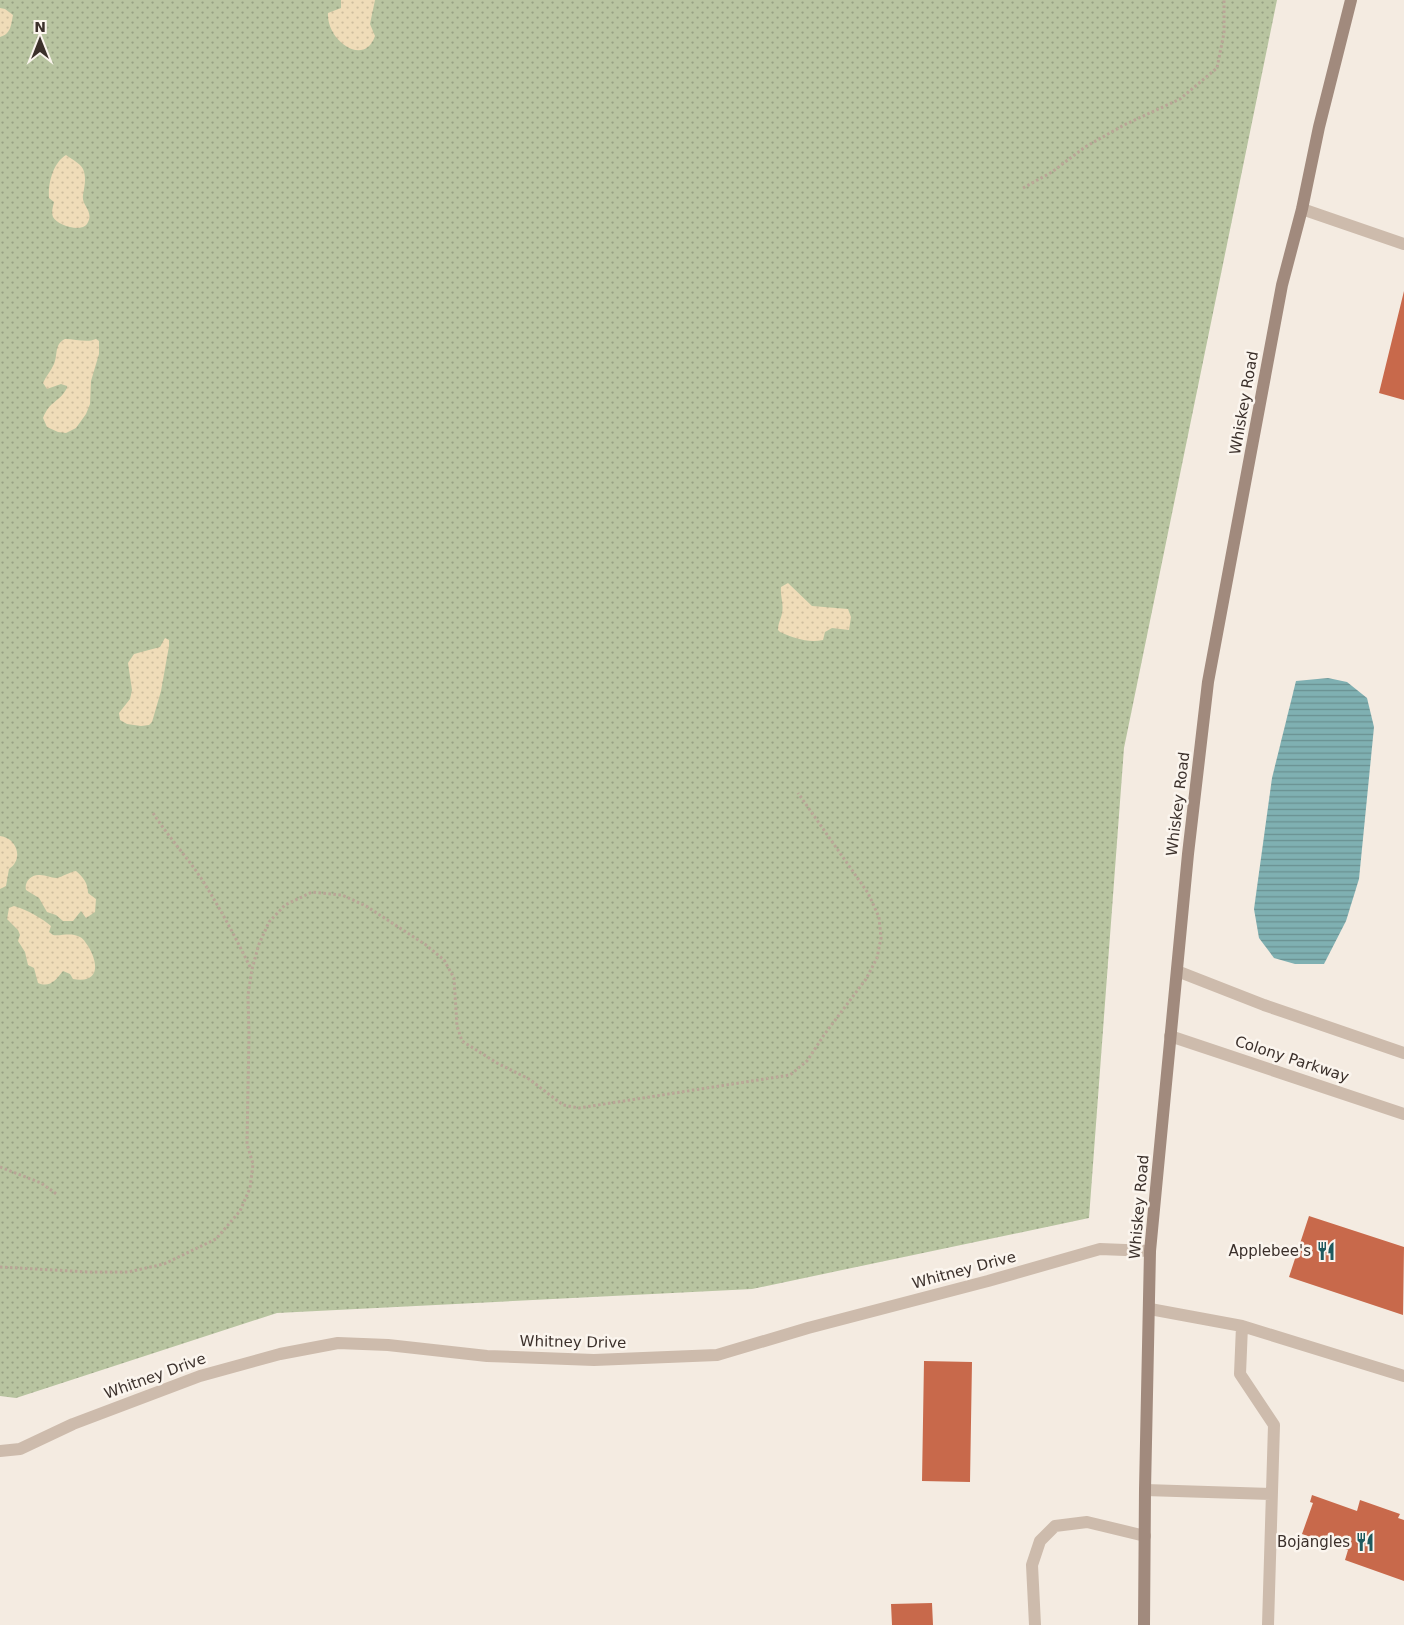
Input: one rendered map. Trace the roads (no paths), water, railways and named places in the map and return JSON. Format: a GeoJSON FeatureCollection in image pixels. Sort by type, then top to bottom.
{"type":"FeatureCollection","features":[{"type":"Feature","properties":{"kind":"main road","name":"Whiskey Road"},"geometry":{"type":"LineString","coordinates":[[1144,1625],[1150,1251],[1188,854],[1208,682],[1282,285],[1352,0]]}},
{"type":"Feature","properties":{"kind":"street"},"geometry":{"type":"LineString","coordinates":[[1302,209],[1404,244]]}},
{"type":"Feature","properties":{"kind":"street"},"geometry":{"type":"LineString","coordinates":[[1177,971],[1264,1005],[1404,1053]]}},
{"type":"Feature","properties":{"kind":"street","name":"Colony Parkway"},"geometry":{"type":"LineString","coordinates":[[1170,1036],[1404,1114]]}},
{"type":"Feature","properties":{"kind":"street","name":"Whitney Drive"},"geometry":{"type":"LineString","coordinates":[[0,1451],[20,1449],[73,1424],[200,1376],[280,1354],[338,1343],[388,1345],[487,1356],[594,1360],[717,1355],[808,1328],[1100,1250],[1150,1251]]}},
{"type":"Feature","properties":{"kind":"street"},"geometry":{"type":"LineString","coordinates":[[1150,1309],[1242,1326],[1404,1376]]}},
{"type":"Feature","properties":{"kind":"street"},"geometry":{"type":"LineString","coordinates":[[1242,1326],[1240,1374],[1274,1425],[1268,1625]]}},
{"type":"Feature","properties":{"kind":"street"},"geometry":{"type":"LineString","coordinates":[[1145,1490],[1271,1494]]}},
{"type":"Feature","properties":{"kind":"street"},"geometry":{"type":"LineString","coordinates":[[1036,1625],[1032,1566],[1040,1541],[1055,1526],[1087,1522],[1145,1536]]}},
{"type":"Feature","properties":{"kind":"water"},"geometry":{"type":"Polygon","coordinates":[[[1328,678],[1347,682],[1367,698],[1374,727],[1359,879],[1346,921],[1324,964],[1295,964],[1274,958],[1259,938],[1254,909],[1272,778],[1296,681],[1328,678]]]}},
{"type":"Feature","properties":{"kind":"place","name":"Applebee's"},"geometry":{"type":"Point","coordinates":[1326,1251]}},
{"type":"Feature","properties":{"kind":"place","name":"Bojangles"},"geometry":{"type":"Point","coordinates":[1365,1542]}}]}
